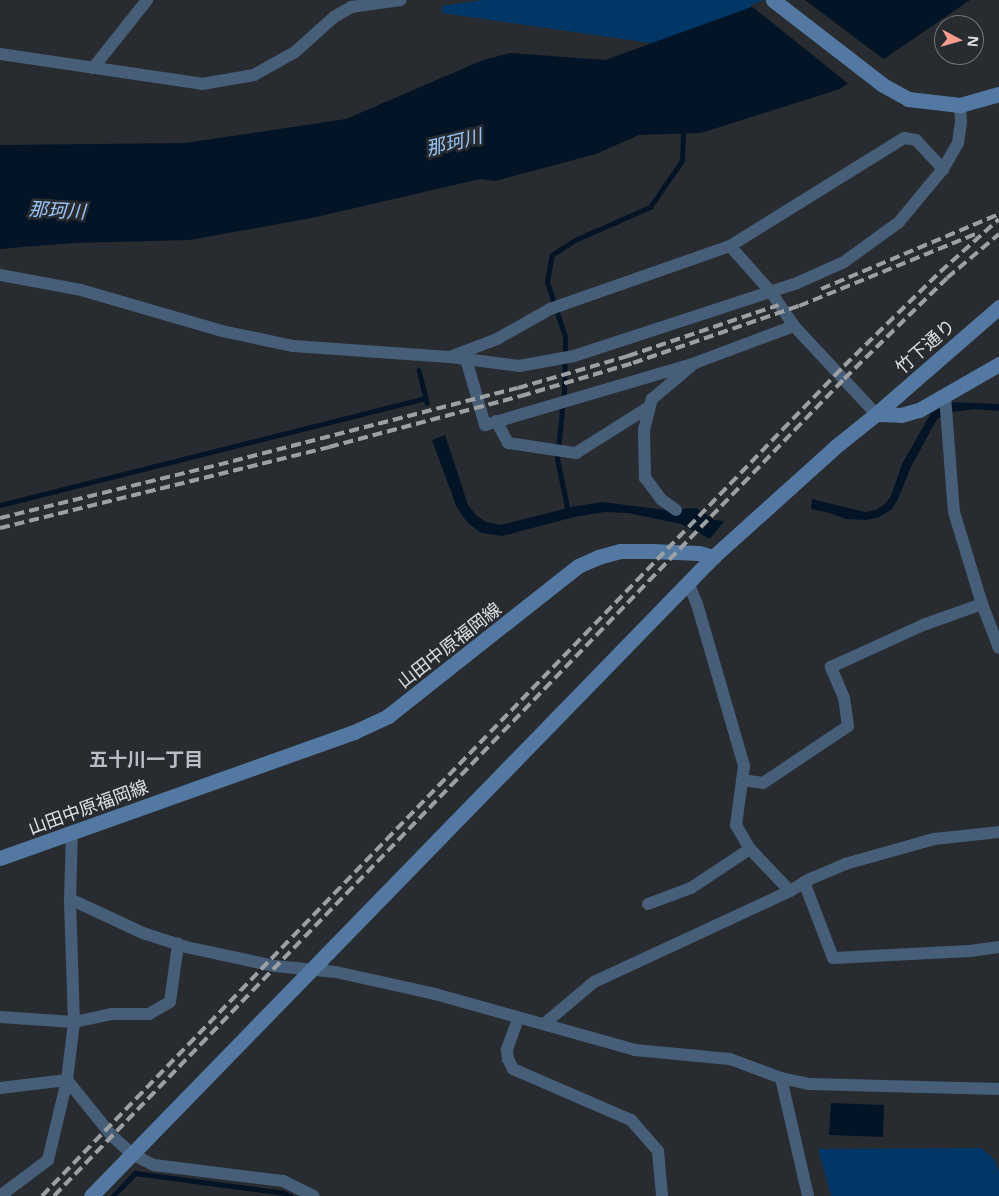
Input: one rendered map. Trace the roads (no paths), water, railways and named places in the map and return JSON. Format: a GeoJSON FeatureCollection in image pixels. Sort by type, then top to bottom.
{"type":"FeatureCollection","features":[{"type":"Feature","properties":{"kind":"main road"},"geometry":{"type":"LineString","coordinates":[[773,0],[882,85],[908,99],[960,105],[999,94]]}},
{"type":"Feature","properties":{"kind":"main road","name":"竹下通り"},"geometry":{"type":"LineString","coordinates":[[876,414],[999,307]]}},
{"type":"Feature","properties":{"kind":"main road"},"geometry":{"type":"LineString","coordinates":[[91,1196],[713,557],[835,447],[876,414],[900,415],[945,401],[999,364]]}},
{"type":"Feature","properties":{"kind":"main road","name":"山田中原福岡線"},"geometry":{"type":"LineString","coordinates":[[0,858],[354,732],[388,716],[578,566],[598,557],[620,551],[651,551],[699,553],[713,557]]}},
{"type":"Feature","properties":{"kind":"street"},"geometry":{"type":"LineString","coordinates":[[93,68],[147,0]]}},
{"type":"Feature","properties":{"kind":"street"},"geometry":{"type":"LineString","coordinates":[[0,54],[202,84],[254,74],[295,52],[334,17],[351,7],[400,0]]}},
{"type":"Feature","properties":{"kind":"street"},"geometry":{"type":"LineString","coordinates":[[0,275],[80,290],[222,331],[293,346],[450,357],[519,366],[574,356],[797,284],[844,262],[899,222],[943,170],[958,143],[961,122],[960,105]]}},
{"type":"Feature","properties":{"kind":"street"},"geometry":{"type":"LineString","coordinates":[[450,357],[496,338],[550,309],[730,246],[904,138],[916,140],[943,170]]}},
{"type":"Feature","properties":{"kind":"street"},"geometry":{"type":"LineString","coordinates":[[730,246],[771,292],[794,326],[876,414]]}},
{"type":"Feature","properties":{"kind":"street"},"geometry":{"type":"LineString","coordinates":[[466,359],[485,425],[695,363],[794,326]]}},
{"type":"Feature","properties":{"kind":"street"},"geometry":{"type":"LineString","coordinates":[[676,510],[661,498],[645,478],[644,430],[652,399],[695,363]]}},
{"type":"Feature","properties":{"kind":"street"},"geometry":{"type":"LineString","coordinates":[[945,401],[954,512],[982,604],[999,648]]}},
{"type":"Feature","properties":{"kind":"street"},"geometry":{"type":"LineString","coordinates":[[496,421],[508,443],[576,452],[649,406]]}},
{"type":"Feature","properties":{"kind":"street"},"geometry":{"type":"LineString","coordinates":[[688,582],[697,604],[744,766],[736,824],[750,849],[790,891]]}},
{"type":"Feature","properties":{"kind":"street"},"geometry":{"type":"LineString","coordinates":[[742,780],[763,783],[848,726],[844,698],[831,667],[923,625],[982,604]]}},
{"type":"Feature","properties":{"kind":"street"},"geometry":{"type":"LineString","coordinates":[[544,1024],[594,982],[845,864],[934,839],[999,832]]}},
{"type":"Feature","properties":{"kind":"street"},"geometry":{"type":"LineString","coordinates":[[0,1196],[48,1160],[67,1080],[74,1022],[70,899],[72,833]]}},
{"type":"Feature","properties":{"kind":"street"},"geometry":{"type":"LineString","coordinates":[[648,904],[691,888],[750,849]]}},
{"type":"Feature","properties":{"kind":"street"},"geometry":{"type":"LineString","coordinates":[[804,882],[833,958],[970,952],[999,947]]}},
{"type":"Feature","properties":{"kind":"street"},"geometry":{"type":"LineString","coordinates":[[70,899],[143,933],[178,944],[275,966],[336,972],[435,994],[518,1019],[544,1024],[635,1050],[730,1059],[781,1078],[809,1084],[999,1089]]}},
{"type":"Feature","properties":{"kind":"street"},"geometry":{"type":"LineString","coordinates":[[0,1017],[74,1022],[111,1014],[149,1014],[164,1008],[170,1002],[178,944]]}},
{"type":"Feature","properties":{"kind":"street"},"geometry":{"type":"LineString","coordinates":[[518,1019],[507,1050],[508,1059],[513,1069],[631,1120],[658,1151],[662,1196]]}},
{"type":"Feature","properties":{"kind":"street"},"geometry":{"type":"LineString","coordinates":[[781,1078],[808,1196]]}},
{"type":"Feature","properties":{"kind":"street"},"geometry":{"type":"LineString","coordinates":[[67,1080],[106,1129],[132,1154],[154,1165],[283,1182],[314,1196]]}},
{"type":"Feature","properties":{"kind":"street"},"geometry":{"type":"LineString","coordinates":[[0,1088],[67,1080]]}},
{"type":"Feature","properties":{"kind":"water","name":"那珂川"},"geometry":{"type":"Polygon","coordinates":[[[771,0],[970,0],[948,15],[934,15],[934,25],[840,89],[701,133],[639,135],[596,154],[495,181],[480,179],[312,218],[190,240],[73,243],[0,249],[0,145],[185,143],[346,119],[483,60],[510,53],[605,60],[771,0]]]}},
{"type":"Feature","properties":{"kind":"water"},"geometry":{"type":"Polygon","coordinates":[[[950,402],[999,404],[999,411],[976,409],[951,412],[937,419],[911,467],[898,499],[891,510],[879,517],[866,520],[845,519],[830,513],[811,509],[812,499],[865,512],[876,510],[885,504],[891,496],[902,464],[931,413],[950,402]]]}},
{"type":"Feature","properties":{"kind":"water"},"geometry":{"type":"Polygon","coordinates":[[[445,435],[468,505],[476,515],[486,522],[501,525],[571,507],[602,502],[666,510],[696,508],[714,520],[724,521],[710,539],[681,524],[628,513],[605,512],[574,517],[502,536],[481,533],[467,522],[457,508],[432,440],[445,435]]]}},
{"type":"Feature","properties":{"kind":"water"},"geometry":{"type":"Polygon","coordinates":[[[831,1103],[884,1105],[883,1137],[829,1135],[831,1103]]]}},
{"type":"Feature","properties":{"kind":"waterway"},"geometry":{"type":"LineString","coordinates":[[568,512],[557,459],[564,391],[565,337],[547,282],[552,255],[575,240],[650,207],[682,161],[683,128]]}},
{"type":"Feature","properties":{"kind":"waterway"},"geometry":{"type":"LineString","coordinates":[[419,370],[427,403]]}},
{"type":"Feature","properties":{"kind":"waterway"},"geometry":{"type":"LineString","coordinates":[[0,505],[425,398]]}},
{"type":"Feature","properties":{"kind":"waterway"},"geometry":{"type":"LineString","coordinates":[[113,1196],[135,1173],[284,1193],[290,1196]]}},
{"type":"Feature","properties":{"kind":"railway"},"geometry":{"type":"LineString","coordinates":[[821,289],[999,214]]}},
{"type":"Feature","properties":{"kind":"railway"},"geometry":{"type":"LineString","coordinates":[[42,1196],[844,366],[940,272],[999,219]]}},
{"type":"Feature","properties":{"kind":"railway"},"geometry":{"type":"LineString","coordinates":[[0,528],[329,447],[521,396],[633,363],[799,306],[978,233]]}},
{"type":"Feature","properties":{"kind":"railway"},"geometry":{"type":"LineString","coordinates":[[54,1196],[844,379],[947,278],[999,234]]}},
{"type":"Feature","properties":{"kind":"railway"},"geometry":{"type":"LineString","coordinates":[[0,518],[518,388],[628,356],[779,305]]}},
{"type":"Feature","properties":{"kind":"district","name":"五十川一丁目"},"geometry":{"type":"Point","coordinates":[146,760]}}]}
